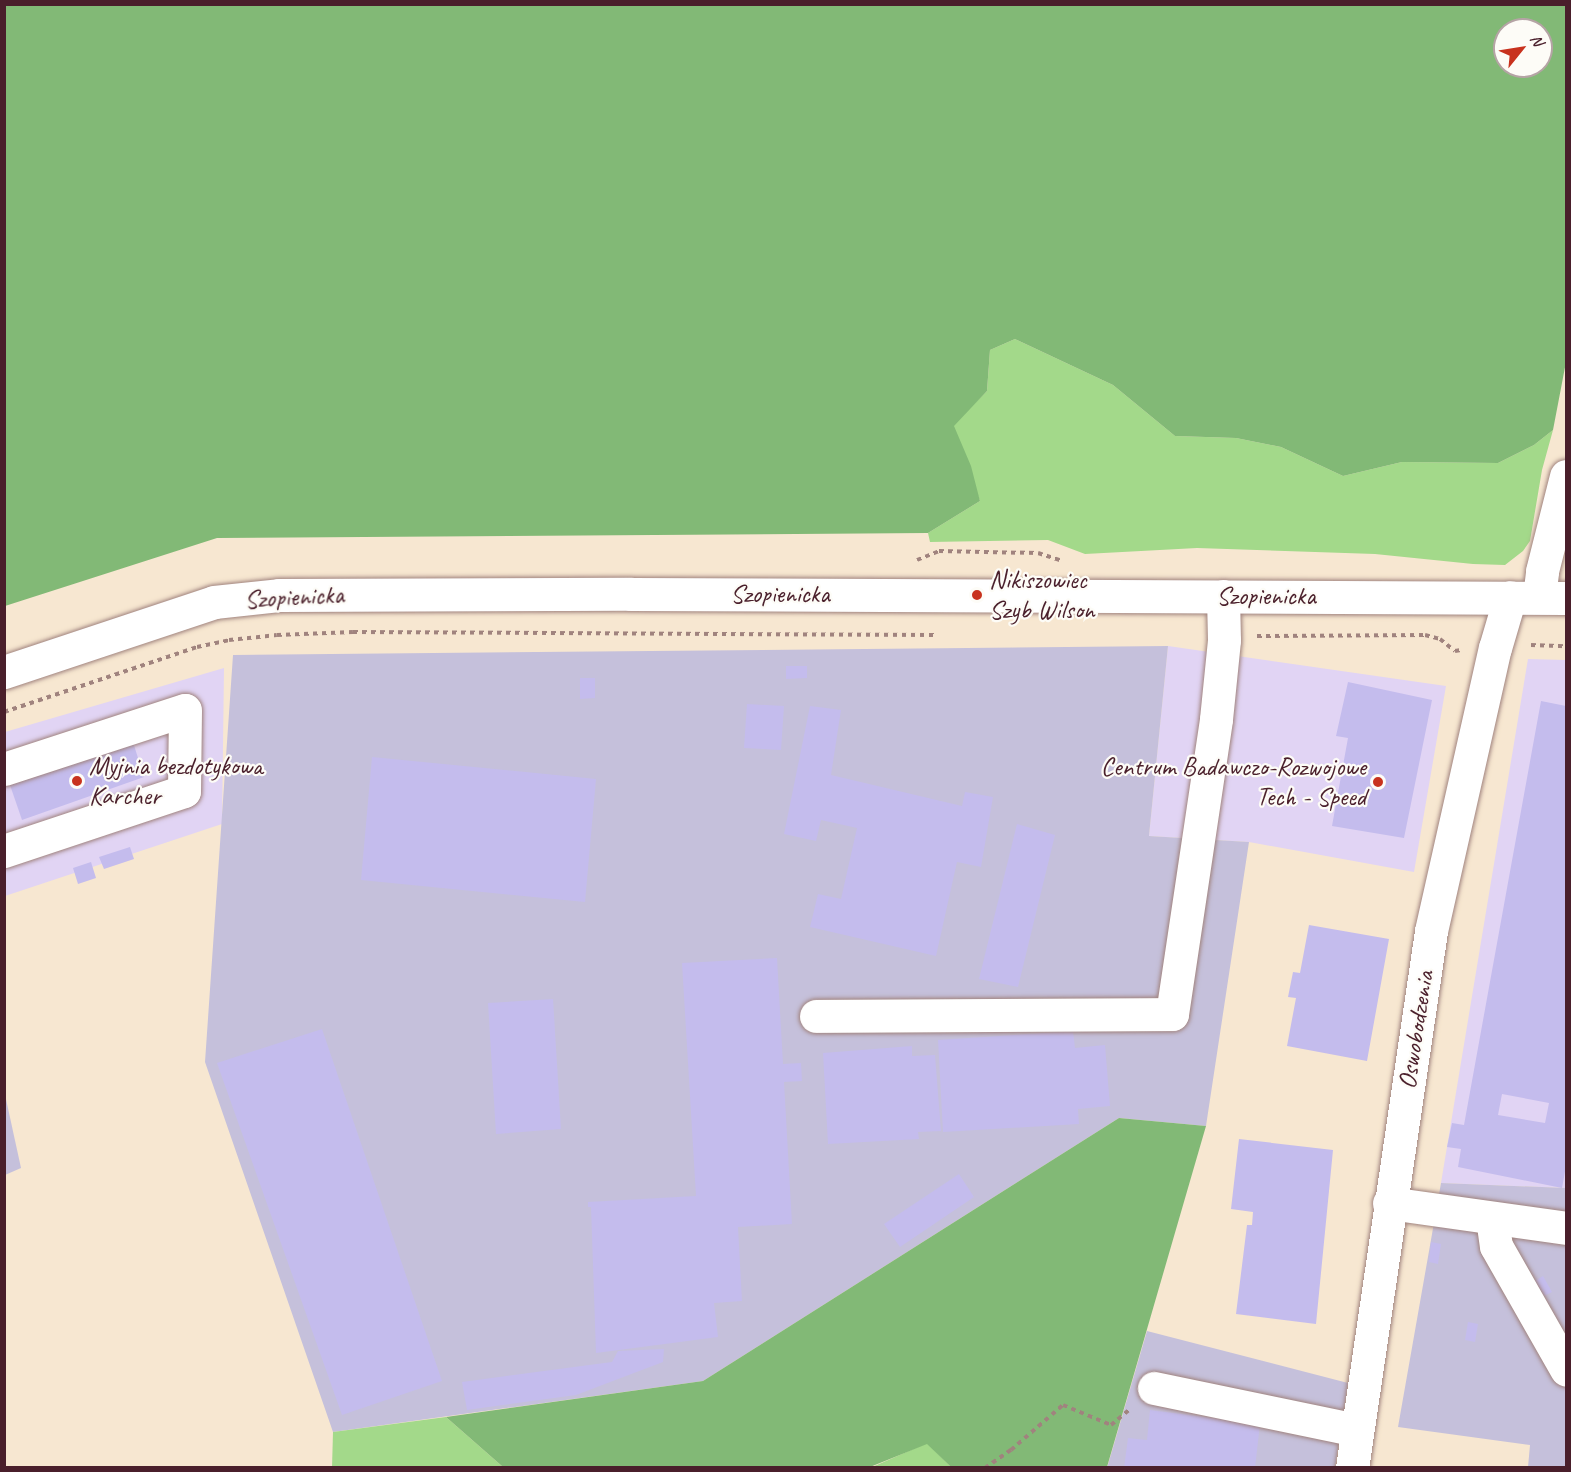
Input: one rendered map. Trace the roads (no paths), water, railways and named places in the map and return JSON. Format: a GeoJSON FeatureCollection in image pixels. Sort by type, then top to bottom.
{"type":"FeatureCollection","features":[{"type":"Feature","properties":{"kind":"street","name":"Oswobodzenia"},"geometry":{"type":"LineString","coordinates":[[1352,1467],[1389,1203],[1431,931],[1495,648],[1538,597],[1542,571],[1566,476]]}},
{"type":"Feature","properties":{"kind":"street","name":"Szopienicka"},"geometry":{"type":"LineString","coordinates":[[4,672],[214,602],[279,595],[1538,597]]}},
{"type":"Feature","properties":{"kind":"street"},"geometry":{"type":"LineString","coordinates":[[816,1016],[1172,1014],[1215,719],[1224,634],[1223,596]]}},
{"type":"Feature","properties":{"kind":"street"},"geometry":{"type":"LineString","coordinates":[[4,768],[185,710],[184,791],[4,851]]}},
{"type":"Feature","properties":{"kind":"street"},"geometry":{"type":"LineString","coordinates":[[1389,1203],[1566,1228]]}},
{"type":"Feature","properties":{"kind":"street"},"geometry":{"type":"LineString","coordinates":[[1492,1218],[1496,1246],[1566,1369]]}},
{"type":"Feature","properties":{"kind":"street"},"geometry":{"type":"LineString","coordinates":[[1154,1388],[1357,1430]]}},
{"type":"Feature","properties":{"kind":"place","name":"Nikiszowiec Szyb Wilson"},"geometry":{"type":"Point","coordinates":[977,595]}},
{"type":"Feature","properties":{"kind":"place","name":"Myjnia bezdotykowa Karcher"},"geometry":{"type":"Point","coordinates":[77,781]}},
{"type":"Feature","properties":{"kind":"place","name":"Centrum Badawczo-Rozwojowe Tech - Speed"},"geometry":{"type":"Point","coordinates":[1378,782]}}]}
